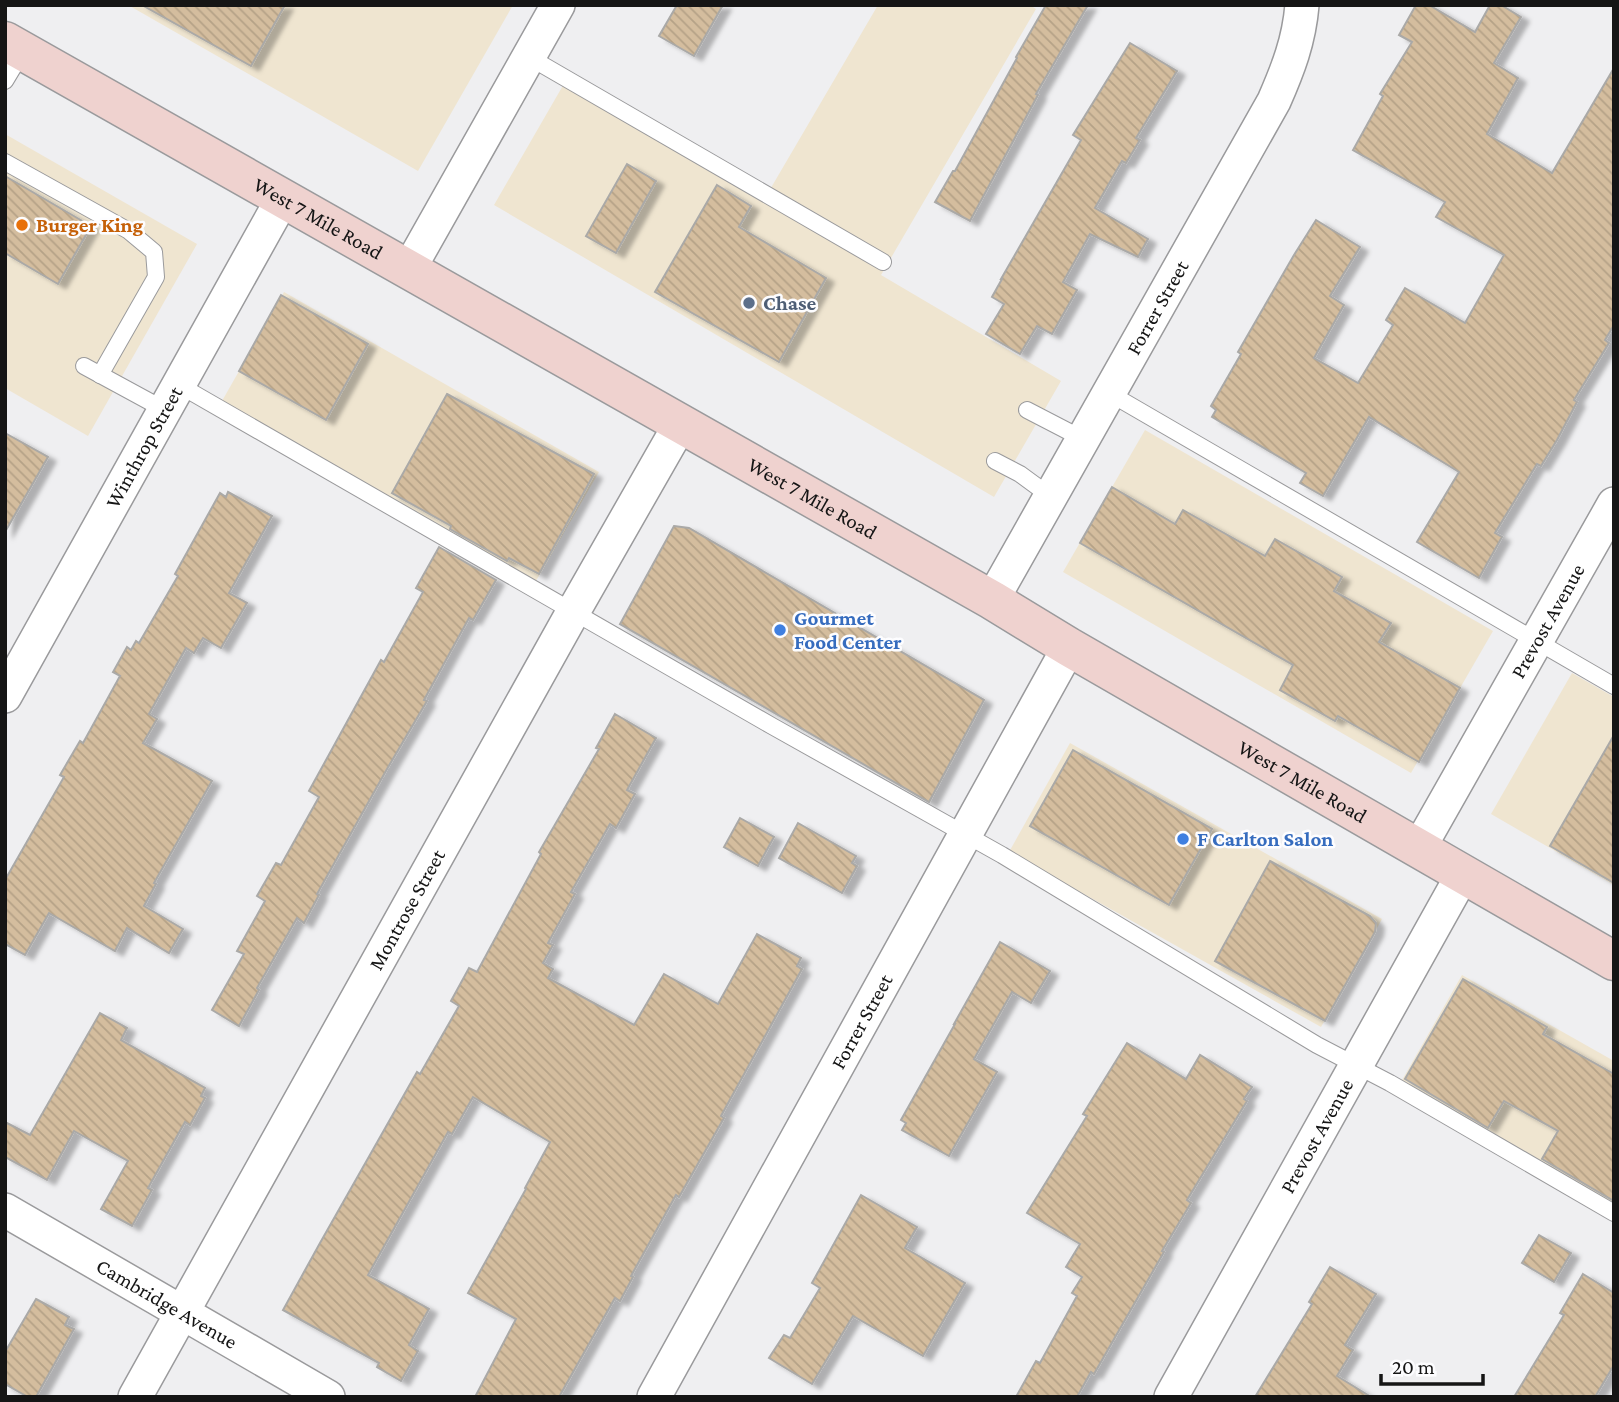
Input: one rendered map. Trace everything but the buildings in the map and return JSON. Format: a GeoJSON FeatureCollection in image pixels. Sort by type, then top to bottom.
{"type":"FeatureCollection","features":[{"type":"Feature","properties":{"kind":"main road","name":"West 7 Mile Road"},"geometry":{"type":"LineString","coordinates":[[11,57],[283,198],[992,600],[1614,961]]}},
{"type":"Feature","properties":{"kind":"street"},"geometry":{"type":"LineString","coordinates":[[409,270],[558,5]]}},
{"type":"Feature","properties":{"kind":"street","name":"Forrer Street"},"geometry":{"type":"LineString","coordinates":[[992,600],[1275,101],[1294,53],[1302,5]]}},
{"type":"Feature","properties":{"kind":"street","name":"Winthrop Street"},"geometry":{"type":"LineString","coordinates":[[5,696],[283,198]]}},
{"type":"Feature","properties":{"kind":"street","name":"Montrose Street"},"geometry":{"type":"LineString","coordinates":[[135,1397],[681,423]]}},
{"type":"Feature","properties":{"kind":"street","name":"Prevost Avenue"},"geometry":{"type":"LineString","coordinates":[[1419,848],[1614,504]]}},
{"type":"Feature","properties":{"kind":"street","name":"Forrer Street"},"geometry":{"type":"LineString","coordinates":[[654,1397],[1069,647]]}},
{"type":"Feature","properties":{"kind":"street","name":"Prevost Avenue"},"geometry":{"type":"LineString","coordinates":[[1171,1397],[1463,874]]}},
{"type":"Feature","properties":{"kind":"street","name":"Cambridge Avenue"},"geometry":{"type":"LineString","coordinates":[[5,1210],[328,1397]]}},
{"type":"Feature","properties":{"kind":"lane"},"geometry":{"type":"LineString","coordinates":[[528,57],[883,262]]}},
{"type":"Feature","properties":{"kind":"lane"},"geometry":{"type":"LineString","coordinates":[[5,162],[129,231],[155,252],[156,277],[100,374]]}},
{"type":"Feature","properties":{"kind":"lane"},"geometry":{"type":"LineString","coordinates":[[84,366],[100,374],[172,397],[573,612],[1002,855],[1317,1045],[1357,1065],[1614,1213]]}},
{"type":"Feature","properties":{"kind":"lane"},"geometry":{"type":"LineString","coordinates":[[1109,393],[1614,686]]}},
{"type":"Feature","properties":{"kind":"lane"},"geometry":{"type":"LineString","coordinates":[[1027,410],[1083,439]]}},
{"type":"Feature","properties":{"kind":"lane"},"geometry":{"type":"LineString","coordinates":[[995,461],[1020,474],[1050,496]]}},
{"type":"Feature","properties":{"kind":"shaded area"},"geometry":{"type":"Polygon","coordinates":[[[128,5],[513,5],[418,171],[128,5]]]}},
{"type":"Feature","properties":{"kind":"shaded area"},"geometry":{"type":"Polygon","coordinates":[[[878,5],[1030,5],[1036,9],[881,275],[1061,381],[994,497],[494,205],[565,82],[765,198],[878,5]]]}},
{"type":"Feature","properties":{"kind":"shaded area"},"geometry":{"type":"Polygon","coordinates":[[[5,134],[197,244],[88,436],[5,388],[5,134]]]}},
{"type":"Feature","properties":{"kind":"shaded area"},"geometry":{"type":"Polygon","coordinates":[[[284,292],[599,472],[536,581],[222,401],[284,292]]]}},
{"type":"Feature","properties":{"kind":"shaded area"},"geometry":{"type":"Polygon","coordinates":[[[1145,430],[1493,631],[1411,773],[1063,572],[1145,430]]]}},
{"type":"Feature","properties":{"kind":"shaded area"},"geometry":{"type":"Polygon","coordinates":[[[1572,673],[1614,697],[1614,885],[1491,814],[1572,673]]]}},
{"type":"Feature","properties":{"kind":"shaded area"},"geometry":{"type":"Polygon","coordinates":[[[1070,743],[1382,919],[1321,1027],[1009,852],[1070,743]]]}},
{"type":"Feature","properties":{"kind":"shaded area"},"geometry":{"type":"Polygon","coordinates":[[[1462,975],[1614,1061],[1614,1203],[1401,1082],[1462,975]]]}},
{"type":"Feature","properties":{"kind":"place","name":"Burger King"},"geometry":{"type":"Point","coordinates":[22,225]}},
{"type":"Feature","properties":{"kind":"place","name":"Chase"},"geometry":{"type":"Point","coordinates":[749,303]}},
{"type":"Feature","properties":{"kind":"place","name":"Gourmet Food Center"},"geometry":{"type":"Point","coordinates":[780,630]}},
{"type":"Feature","properties":{"kind":"place","name":"F Carlton Salon"},"geometry":{"type":"Point","coordinates":[1183,839]}}]}
